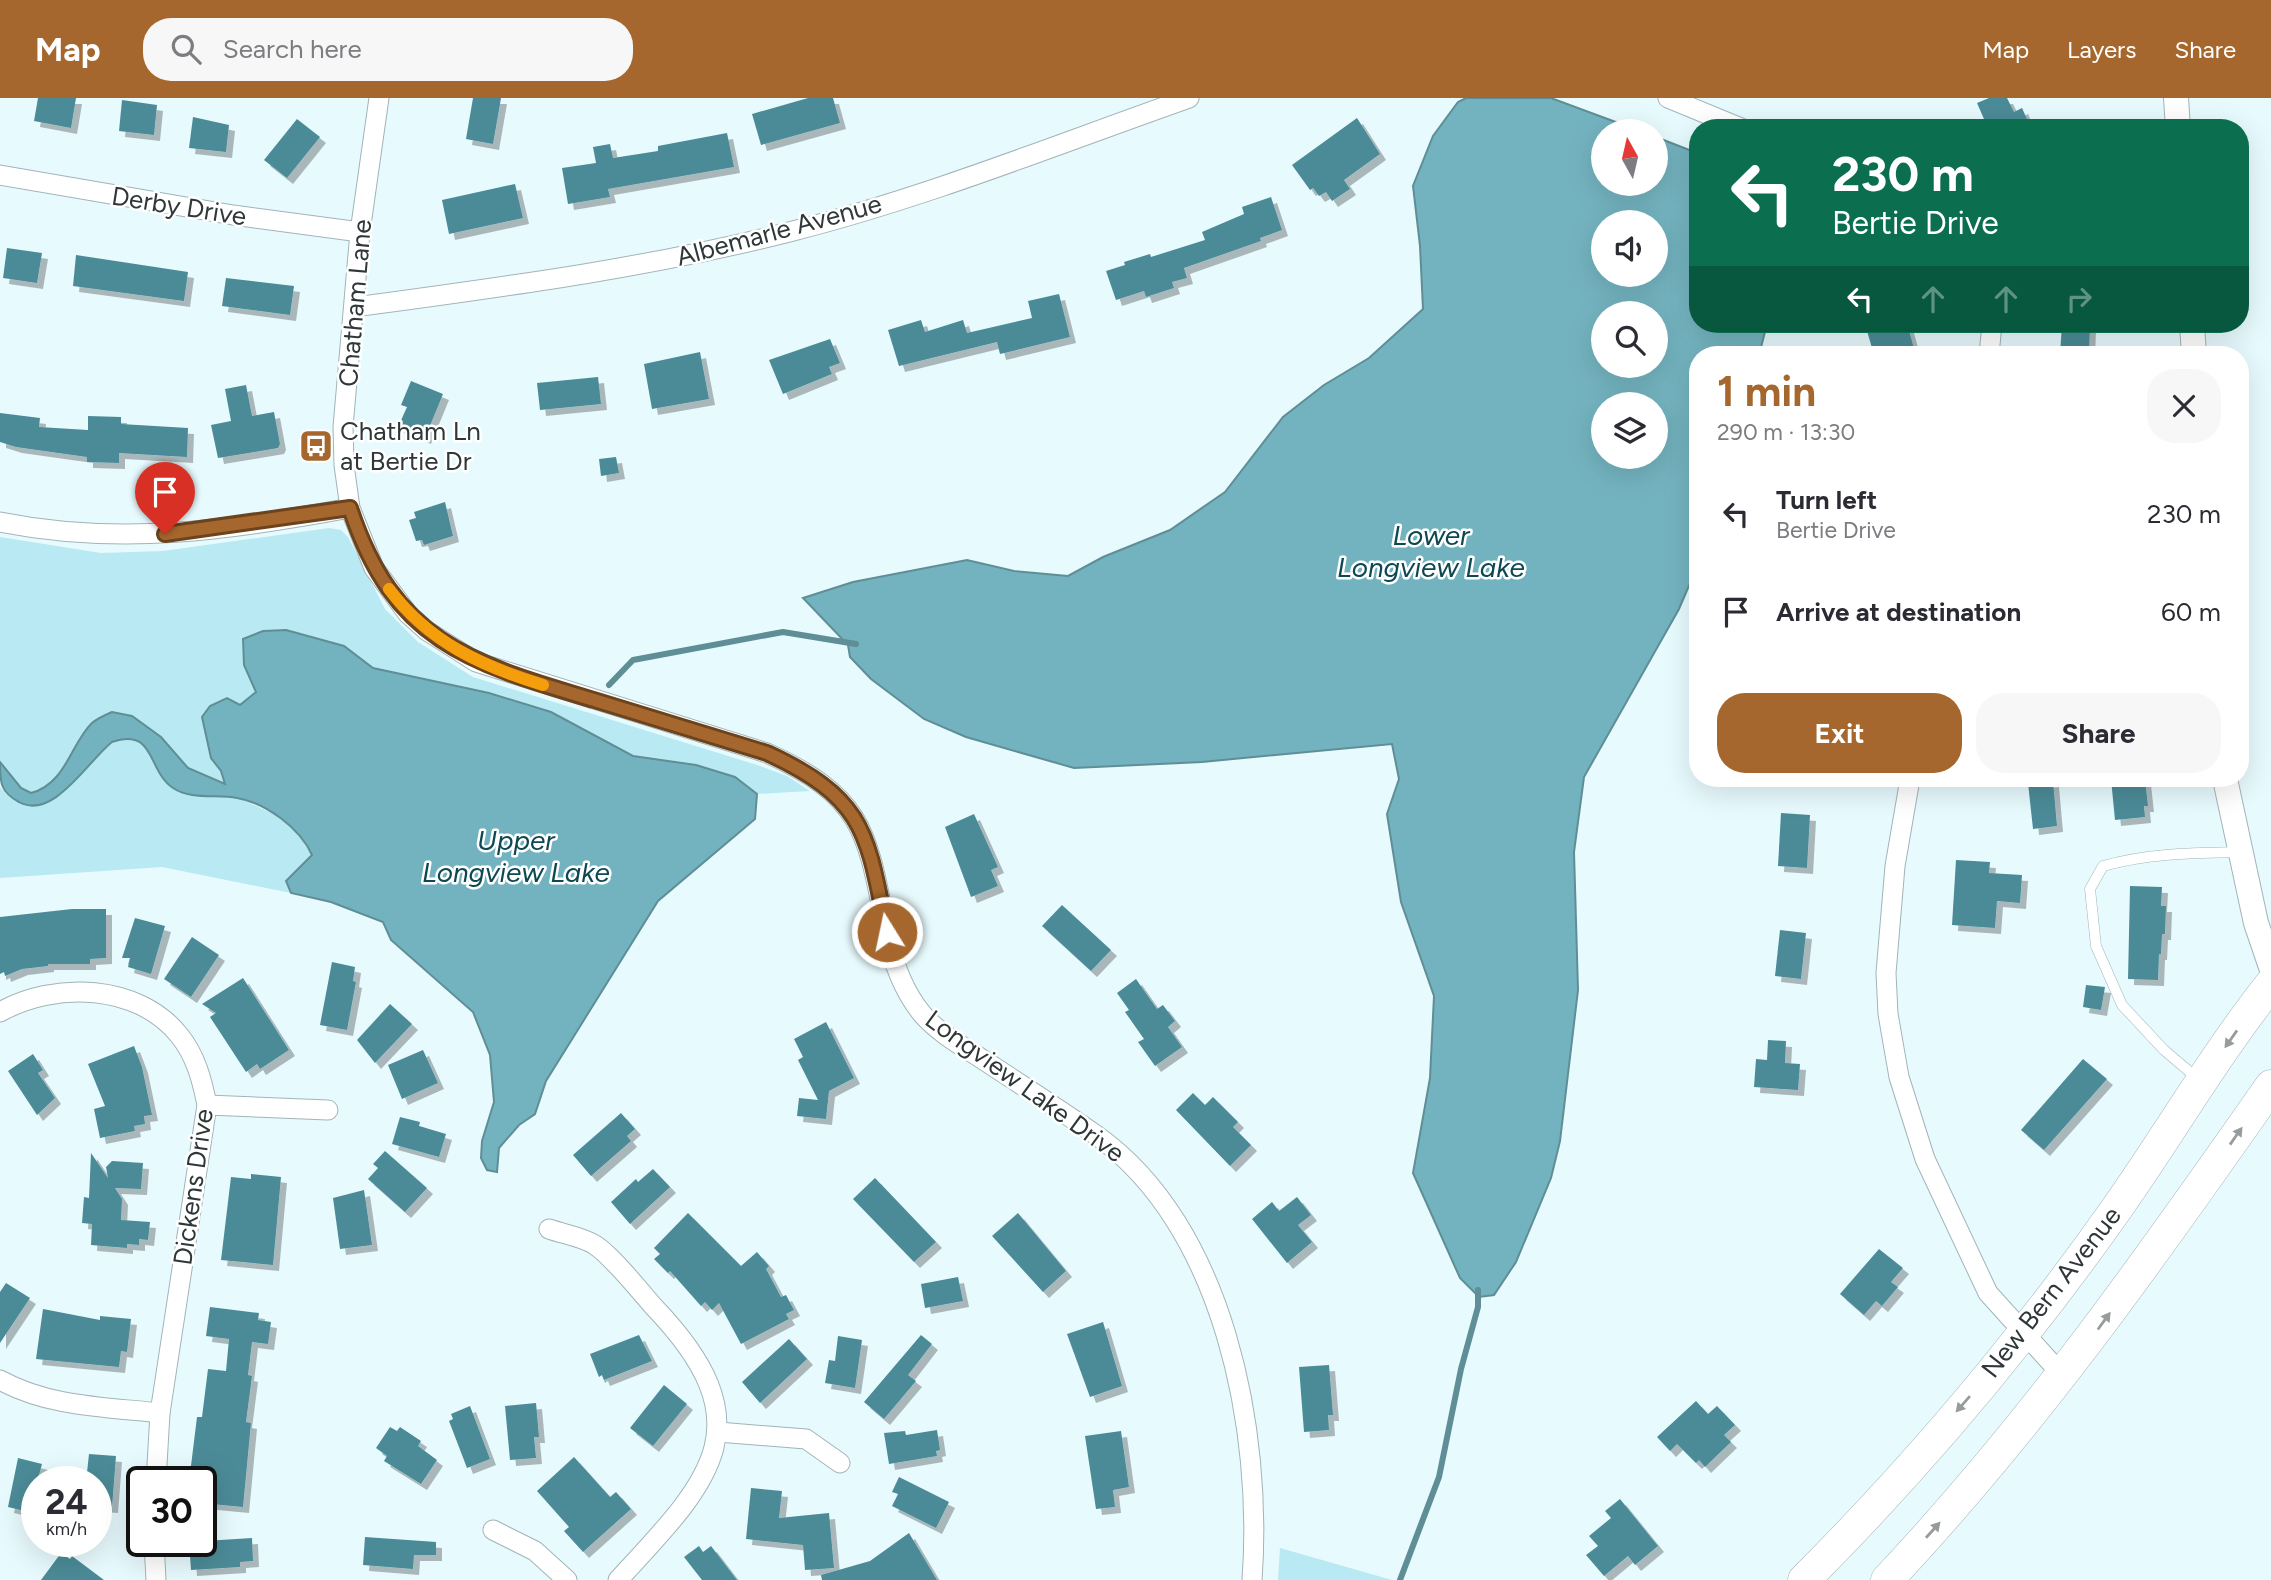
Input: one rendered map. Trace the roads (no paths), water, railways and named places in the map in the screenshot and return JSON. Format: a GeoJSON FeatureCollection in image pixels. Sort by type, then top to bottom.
{"type":"FeatureCollection","features":[{"type":"Feature","properties":{"kind":"main road","name":"New Bern Avenue"},"geometry":{"type":"LineString","coordinates":[[1804,1580],[1895,1482],[2023,1333],[2115,1210],[2271,984]]}},
{"type":"Feature","properties":{"kind":"main road"},"geometry":{"type":"LineString","coordinates":[[1887,1580],[1935,1529],[2063,1376],[2271,1086]]}},
{"type":"Feature","properties":{"kind":"street","name":"Chatham Lane"},"geometry":{"type":"LineString","coordinates":[[350,508],[343,427],[355,307],[359,232],[379,98]]}},
{"type":"Feature","properties":{"kind":"street","name":"Albemarle Avenue"},"geometry":{"type":"LineString","coordinates":[[355,307],[486,290],[684,257],[794,231],[919,192],[1189,98]]}},
{"type":"Feature","properties":{"kind":"street"},"geometry":{"type":"LineString","coordinates":[[1668,98],[1719,119]]}},
{"type":"Feature","properties":{"kind":"street"},"geometry":{"type":"LineString","coordinates":[[2176,98],[2177,119]]}},
{"type":"Feature","properties":{"kind":"street","name":"Derby Drive"},"geometry":{"type":"LineString","coordinates":[[0,175],[233,215],[359,232]]}},
{"type":"Feature","properties":{"kind":"street"},"geometry":{"type":"LineString","coordinates":[[0,522],[68,533],[139,536],[203,531],[350,508]]}},
{"type":"Feature","properties":{"kind":"street","name":"Longview Lake Drive"},"geometry":{"type":"LineString","coordinates":[[350,508],[360,540],[385,584],[408,614],[447,646],[497,671],[767,753],[809,774],[841,800],[869,845],[891,953],[907,990],[923,1015],[950,1038],[1123,1155],[1163,1198],[1181,1227],[1213,1300],[1237,1378],[1246,1424],[1254,1508],[1252,1580]]}},
{"type":"Feature","properties":{"kind":"street"},"geometry":{"type":"LineString","coordinates":[[1909,787],[1895,866],[1886,963],[1888,1014],[1899,1077],[1925,1158],[1988,1293],[2063,1376]]}},
{"type":"Feature","properties":{"kind":"street"},"geometry":{"type":"LineString","coordinates":[[2227,787],[2256,923],[2271,967]]}},
{"type":"Feature","properties":{"kind":"street","name":"Dickens Drive"},"geometry":{"type":"LineString","coordinates":[[0,1012],[31,999],[67,993],[95,992],[136,1003],[167,1021],[181,1036],[201,1076],[207,1105],[160,1413],[157,1466]]}},
{"type":"Feature","properties":{"kind":"street"},"geometry":{"type":"LineString","coordinates":[[207,1105],[328,1111]]}},
{"type":"Feature","properties":{"kind":"street"},"geometry":{"type":"LineString","coordinates":[[549,1229],[595,1245],[688,1345],[706,1374],[718,1432],[701,1483],[682,1512],[618,1580]]}},
{"type":"Feature","properties":{"kind":"street"},"geometry":{"type":"LineString","coordinates":[[0,1380],[23,1393],[59,1401],[160,1413]]}},
{"type":"Feature","properties":{"kind":"street"},"geometry":{"type":"LineString","coordinates":[[718,1432],[806,1439],[840,1463]]}},
{"type":"Feature","properties":{"kind":"street"},"geometry":{"type":"LineString","coordinates":[[493,1530],[536,1551],[567,1580]]}},
{"type":"Feature","properties":{"kind":"street"},"geometry":{"type":"LineString","coordinates":[[155,1557],[156,1580]]}},
{"type":"Feature","properties":{"kind":"lane"},"geometry":{"type":"LineString","coordinates":[[2202,1082],[2164,1050],[2122,1005],[2096,946],[2090,889],[2103,866],[2125,860],[2176,853],[2241,852]]}},
{"type":"Feature","properties":{"kind":"water","name":"Lower Longview Lake"},"geometry":{"type":"Polygon","coordinates":[[[1466,98],[1551,98],[1608,119],[1591,119],[1591,196],[1668,196],[1668,142],[1689,150],[1689,333],[1765,333],[1761,346],[1689,346],[1689,586],[1679,609],[1584,777],[1574,852],[1578,990],[1560,1141],[1551,1178],[1516,1262],[1494,1295],[1479,1297],[1460,1278],[1413,1173],[1430,1078],[1434,996],[1401,902],[1387,814],[1399,779],[1392,744],[1202,762],[1074,768],[966,737],[924,719],[871,679],[850,657],[848,645],[803,598],[853,582],[967,560],[1014,571],[1068,576],[1103,557],[1170,530],[1225,492],[1283,417],[1324,385],[1369,358],[1423,309],[1420,246],[1413,186],[1433,136],[1458,102],[1466,98]]]}},
{"type":"Feature","properties":{"kind":"water","name":"Upper Longview Lake"},"geometry":{"type":"Polygon","coordinates":[[[286,630],[344,646],[373,668],[489,693],[551,712],[633,756],[696,765],[735,777],[757,794],[755,819],[658,901],[546,1081],[535,1114],[519,1125],[499,1148],[497,1172],[487,1170],[481,1158],[482,1141],[494,1102],[490,1055],[473,1012],[391,940],[383,922],[331,902],[291,893],[286,881],[312,855],[299,835],[281,818],[248,801],[180,792],[165,781],[144,745],[136,740],[112,742],[69,786],[44,803],[32,806],[19,802],[2,786],[0,762],[21,788],[31,793],[43,788],[60,772],[92,723],[112,712],[132,716],[161,737],[188,768],[225,784],[221,771],[211,758],[202,717],[210,706],[227,698],[240,705],[256,692],[244,665],[243,639],[263,631],[286,630]]]}},
{"type":"Feature","properties":{"kind":"waterway"},"geometry":{"type":"LineString","coordinates":[[609,685],[633,660],[783,632],[856,644]]}},
{"type":"Feature","properties":{"kind":"waterway"},"geometry":{"type":"LineString","coordinates":[[1400,1580],[1439,1477],[1461,1369],[1478,1307],[1478,1290]]}},
{"type":"Feature","properties":{"kind":"place","name":"Chatham Ln at Bertie Dr"},"geometry":{"type":"Point","coordinates":[316,446]}}]}
